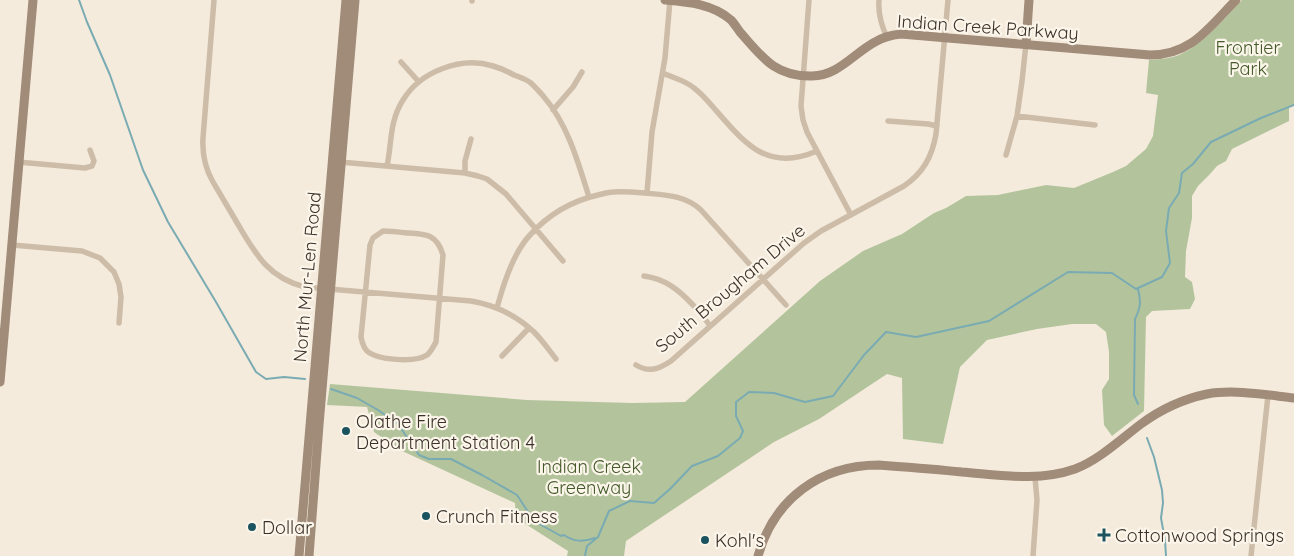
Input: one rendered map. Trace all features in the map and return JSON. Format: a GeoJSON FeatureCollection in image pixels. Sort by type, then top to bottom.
{"type":"FeatureCollection","features":[{"type":"Feature","properties":{"kind":"street"},"geometry":{"type":"LineString","coordinates":[[0,382],[2,330],[12,245],[32,0]]}},
{"type":"Feature","properties":{"kind":"street"},"geometry":{"type":"LineString","coordinates":[[214,0],[202,144],[204,158],[208,172],[255,253],[264,265],[291,283],[305,287],[485,303],[515,317],[529,328],[556,359]]}},
{"type":"Feature","properties":{"kind":"street","name":"North Mur-Len Road"},"geometry":{"type":"LineString","coordinates":[[337,162],[346,0]]}},
{"type":"Feature","properties":{"kind":"street","name":"North Mur-Len Road"},"geometry":{"type":"LineString","coordinates":[[299,556],[337,162],[355,0]]}},
{"type":"Feature","properties":{"kind":"street","name":"Indian Creek Parkway"},"geometry":{"type":"LineString","coordinates":[[665,0],[691,2],[722,14],[731,20],[767,62],[782,71],[803,76],[819,76],[834,71],[877,41],[901,34],[1150,55],[1167,54],[1184,48],[1198,38],[1236,0]]}},
{"type":"Feature","properties":{"kind":"street"},"geometry":{"type":"LineString","coordinates":[[647,193],[654,119],[665,58],[670,0]]}},
{"type":"Feature","properties":{"kind":"street"},"geometry":{"type":"LineString","coordinates":[[809,0],[801,106],[803,120],[807,132],[851,214]]}},
{"type":"Feature","properties":{"kind":"street"},"geometry":{"type":"LineString","coordinates":[[879,0],[879,17],[887,37]]}},
{"type":"Feature","properties":{"kind":"street","name":"South Brougham Drive"},"geometry":{"type":"LineString","coordinates":[[636,365],[642,369],[649,370],[671,361],[804,243],[821,231],[904,186],[917,176],[932,152],[937,126],[948,0]]}},
{"type":"Feature","properties":{"kind":"street"},"geometry":{"type":"LineString","coordinates":[[1006,155],[1017,116],[1026,44],[1029,0]]}},
{"type":"Feature","properties":{"kind":"street"},"geometry":{"type":"LineString","coordinates":[[401,62],[419,82]]}},
{"type":"Feature","properties":{"kind":"street"},"geometry":{"type":"LineString","coordinates":[[387,166],[391,129],[395,116],[407,94],[433,72],[450,66],[484,64],[493,66],[530,83],[545,98],[561,122],[574,152],[589,197]]}},
{"type":"Feature","properties":{"kind":"street"},"geometry":{"type":"LineString","coordinates":[[553,110],[573,87],[582,72]]}},
{"type":"Feature","properties":{"kind":"street"},"geometry":{"type":"LineString","coordinates":[[663,73],[694,87],[744,141],[761,153],[788,159],[806,156],[817,151]]}},
{"type":"Feature","properties":{"kind":"street"},"geometry":{"type":"LineString","coordinates":[[1017,116],[1095,125]]}},
{"type":"Feature","properties":{"kind":"street"},"geometry":{"type":"LineString","coordinates":[[888,121],[937,126]]}},
{"type":"Feature","properties":{"kind":"street"},"geometry":{"type":"LineString","coordinates":[[464,173],[471,139]]}},
{"type":"Feature","properties":{"kind":"street"},"geometry":{"type":"LineString","coordinates":[[18,162],[85,168],[92,166],[94,161],[90,150]]}},
{"type":"Feature","properties":{"kind":"street"},"geometry":{"type":"LineString","coordinates":[[337,162],[464,173],[491,181],[506,194],[563,261]]}},
{"type":"Feature","properties":{"kind":"street"},"geometry":{"type":"LineString","coordinates":[[497,308],[502,287],[529,235],[568,204],[612,192],[677,196],[692,202],[786,305]]}},
{"type":"Feature","properties":{"kind":"street"},"geometry":{"type":"LineString","coordinates":[[383,231],[390,231],[424,234],[436,240],[441,247],[443,255],[436,342],[432,350],[419,359],[410,360],[374,356],[365,350],[362,343],[365,292],[370,245],[373,238],[377,235],[383,231]]}},
{"type":"Feature","properties":{"kind":"street"},"geometry":{"type":"LineString","coordinates":[[12,245],[82,251],[100,258],[114,272],[119,284],[121,297],[119,323]]}},
{"type":"Feature","properties":{"kind":"street"},"geometry":{"type":"LineString","coordinates":[[644,276],[663,280],[675,287],[705,318],[710,326]]}},
{"type":"Feature","properties":{"kind":"street","name":"North Mur-Len Road"},"geometry":{"type":"LineString","coordinates":[[309,556],[326,289]]}},
{"type":"Feature","properties":{"kind":"street"},"geometry":{"type":"LineString","coordinates":[[502,356],[529,328]]}},
{"type":"Feature","properties":{"kind":"street"},"geometry":{"type":"LineString","coordinates":[[758,556],[767,531],[776,515],[793,496],[818,478],[842,469],[879,465],[1036,477],[1056,474],[1088,463],[1149,419],[1178,403],[1215,393],[1244,393],[1294,398]]}},
{"type":"Feature","properties":{"kind":"street"},"geometry":{"type":"LineString","coordinates":[[1251,556],[1268,395]]}},
{"type":"Feature","properties":{"kind":"street"},"geometry":{"type":"LineString","coordinates":[[1032,556],[1037,500],[1036,477]]}},
{"type":"Feature","properties":{"kind":"green space","name":"Indian Creek Greenway"},"geometry":{"type":"Polygon","coordinates":[[[1242,0],[1294,0],[1294,105],[1289,107],[1289,121],[1232,149],[1226,161],[1217,166],[1198,186],[1192,196],[1192,218],[1186,251],[1185,277],[1192,282],[1195,299],[1190,309],[1152,311],[1146,317],[1144,411],[1112,436],[1104,425],[1102,390],[1109,379],[1109,352],[1106,332],[1096,324],[1072,324],[1037,329],[987,340],[960,367],[943,444],[903,439],[902,378],[887,374],[819,419],[774,442],[626,541],[624,556],[567,556],[568,551],[516,518],[515,503],[400,450],[374,432],[367,407],[327,405],[330,384],[527,400],[632,403],[685,402],[820,281],[863,251],[902,234],[934,213],[966,196],[998,195],[1046,185],[1074,188],[1126,166],[1146,149],[1153,136],[1158,95],[1146,93],[1149,60],[1173,57],[1192,48],[1210,33],[1242,0]]]}},
{"type":"Feature","properties":{"kind":"waterway"},"geometry":{"type":"LineString","coordinates":[[79,0],[110,75],[143,170],[168,222],[256,372],[266,379],[284,377],[305,379]]}},
{"type":"Feature","properties":{"kind":"waterway"},"geometry":{"type":"LineString","coordinates":[[585,556],[587,546],[598,537],[609,511],[630,501],[654,503],[692,466],[718,456],[740,438],[743,431],[736,416],[736,402],[749,392],[774,393],[805,402],[833,396],[864,355],[886,332],[916,337],[989,321],[1068,272],[1112,273],[1136,289],[1162,277],[1170,263],[1166,231],[1169,208],[1179,193],[1182,173],[1193,164],[1211,142],[1261,118],[1294,105]]}},
{"type":"Feature","properties":{"kind":"waterway"},"geometry":{"type":"LineString","coordinates":[[1138,289],[1140,304],[1135,319],[1134,395],[1138,404]]}},
{"type":"Feature","properties":{"kind":"waterway"},"geometry":{"type":"LineString","coordinates":[[331,389],[357,398],[398,424],[419,455],[429,459],[451,459],[517,495],[534,521],[561,536],[564,535],[575,540],[583,541],[595,538]]}},
{"type":"Feature","properties":{"kind":"waterway"},"geometry":{"type":"LineString","coordinates":[[1147,438],[1162,490],[1161,518],[1166,556]]}},
{"type":"Feature","properties":{"kind":"place","name":"Olathe Fire Department Station 4"},"geometry":{"type":"Point","coordinates":[346,431]}},
{"type":"Feature","properties":{"kind":"place","name":"Crunch Fitness"},"geometry":{"type":"Point","coordinates":[426,516]}},
{"type":"Feature","properties":{"kind":"place","name":"Dollar"},"geometry":{"type":"Point","coordinates":[252,527]}},
{"type":"Feature","properties":{"kind":"place","name":"Cottonwood Springs"},"geometry":{"type":"Point","coordinates":[1104,535]}},
{"type":"Feature","properties":{"kind":"place","name":"Kohl's"},"geometry":{"type":"Point","coordinates":[705,540]}},
{"type":"Feature","properties":{"kind":"park label","name":"Frontier Park"},"geometry":{"type":"Point","coordinates":[1248,57]}}]}
